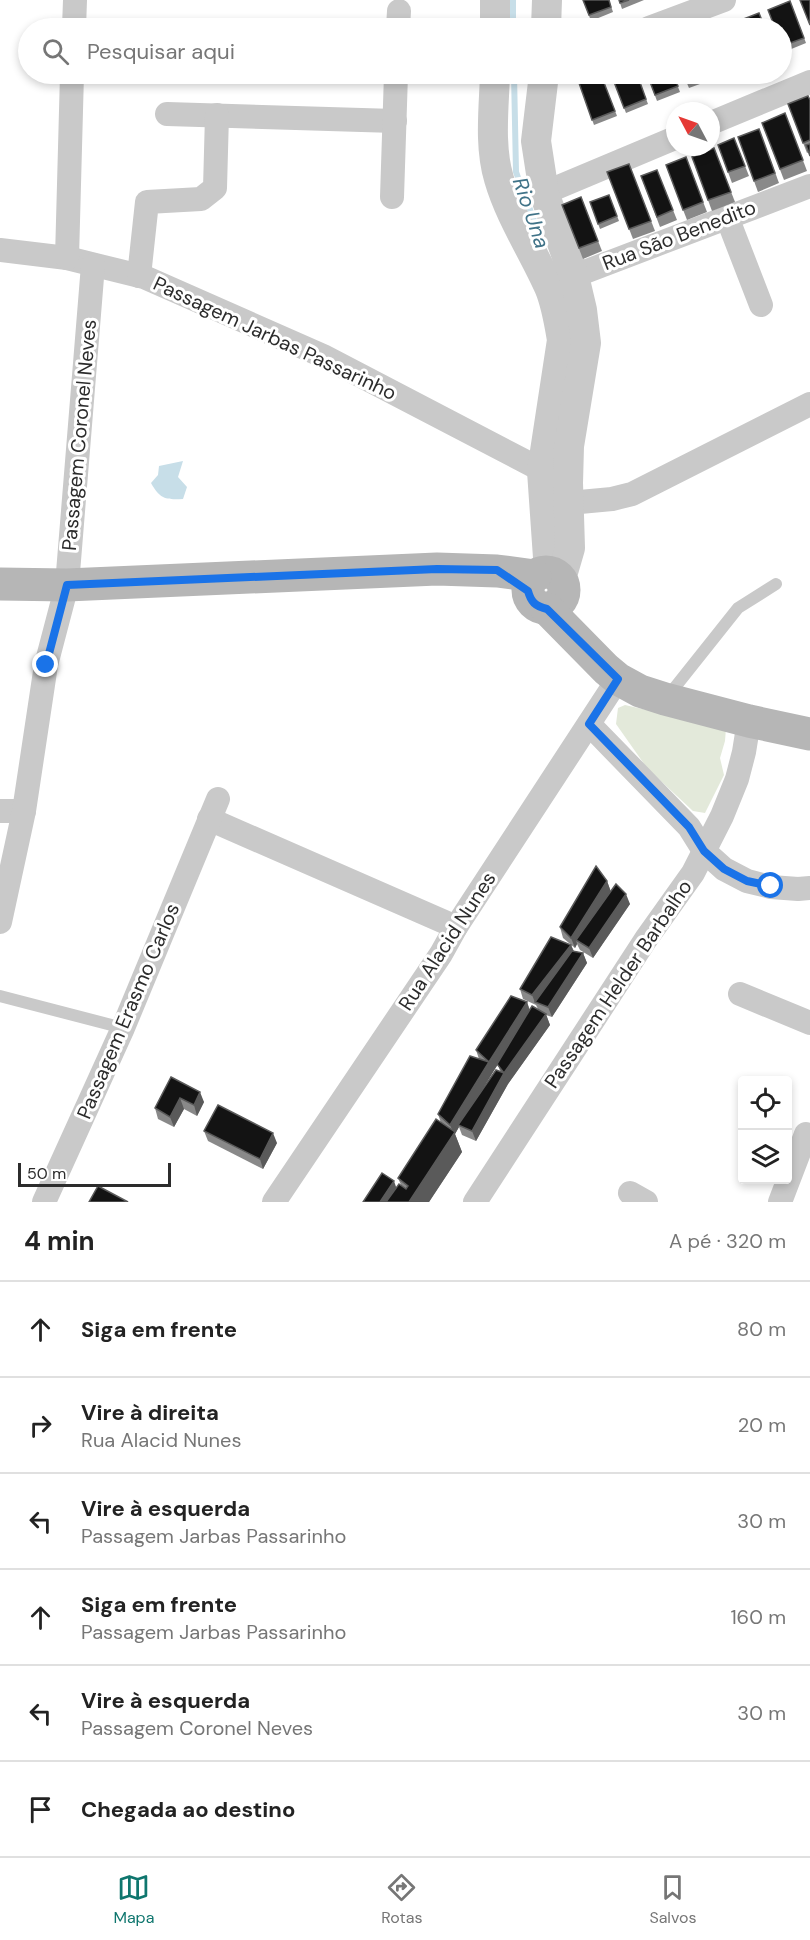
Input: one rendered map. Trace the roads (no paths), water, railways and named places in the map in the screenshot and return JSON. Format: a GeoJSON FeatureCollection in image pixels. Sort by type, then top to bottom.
{"type":"FeatureCollection","features":[{"type":"Feature","properties":{"kind":"main road"},"geometry":{"type":"LineString","coordinates":[[0,584],[67,585],[437,569],[497,570],[547,588],[590,650],[618,679],[640,691],[749,721],[810,734]]}},
{"type":"Feature","properties":{"kind":"street"},"geometry":{"type":"LineString","coordinates":[[74,18],[75,0]]}},
{"type":"Feature","properties":{"kind":"street"},"geometry":{"type":"LineString","coordinates":[[495,0],[495,18]]}},
{"type":"Feature","properties":{"kind":"street"},"geometry":{"type":"LineString","coordinates":[[546,18],[547,0]]}},
{"type":"Feature","properties":{"kind":"street"},"geometry":{"type":"LineString","coordinates":[[676,18],[724,0]]}},
{"type":"Feature","properties":{"kind":"street"},"geometry":{"type":"LineString","coordinates":[[720,119],[810,82]]}},
{"type":"Feature","properties":{"kind":"street"},"geometry":{"type":"LineString","coordinates":[[67,258],[72,84]]}},
{"type":"Feature","properties":{"kind":"street"},"geometry":{"type":"LineString","coordinates":[[392,197],[396,84]]}},
{"type":"Feature","properties":{"kind":"street"},"geometry":{"type":"LineString","coordinates":[[495,84],[494,144],[498,177],[512,213],[559,283]]}},
{"type":"Feature","properties":{"kind":"street"},"geometry":{"type":"LineString","coordinates":[[543,84],[536,141],[559,283],[559,319],[562,340],[560,486],[547,588]]}},
{"type":"Feature","properties":{"kind":"street"},"geometry":{"type":"LineString","coordinates":[[167,114],[395,121]]}},
{"type":"Feature","properties":{"kind":"street"},"geometry":{"type":"LineString","coordinates":[[139,276],[147,202],[201,199],[215,188],[217,116]]}},
{"type":"Feature","properties":{"kind":"street"},"geometry":{"type":"LineString","coordinates":[[544,193],[666,142]]}},
{"type":"Feature","properties":{"kind":"street","name":"Rua São Benedito"},"geometry":{"type":"LineString","coordinates":[[559,283],[810,186]]}},
{"type":"Feature","properties":{"kind":"street"},"geometry":{"type":"LineString","coordinates":[[727,217],[761,305]]}},
{"type":"Feature","properties":{"kind":"street","name":"Passagem Jarbas Passarinho"},"geometry":{"type":"LineString","coordinates":[[0,250],[67,258],[139,276],[189,296],[323,356],[560,486]]}},
{"type":"Feature","properties":{"kind":"street","name":"Passagem Coronel Neves"},"geometry":{"type":"LineString","coordinates":[[0,922],[24,811],[46,665],[67,585],[93,265]]}},
{"type":"Feature","properties":{"kind":"street"},"geometry":{"type":"LineString","coordinates":[[560,486],[612,499],[632,494],[810,404]]}},
{"type":"Feature","properties":{"kind":"street"},"geometry":{"type":"LineString","coordinates":[[547,588],[570,548],[560,486]]}},
{"type":"Feature","properties":{"kind":"street","name":"Rua Alacid Nunes"},"geometry":{"type":"LineString","coordinates":[[274,1202],[441,954],[456,927],[618,679]]}},
{"type":"Feature","properties":{"kind":"street","name":"Passagem Helder Barbalho"},"geometry":{"type":"LineString","coordinates":[[475,1202],[646,939],[693,873],[737,779],[749,721]]}},
{"type":"Feature","properties":{"kind":"street"},"geometry":{"type":"LineString","coordinates":[[589,724],[689,827],[704,851],[724,869],[747,881],[771,886],[810,888]]}},
{"type":"Feature","properties":{"kind":"street","name":"Passagem Erasmo Carlos"},"geometry":{"type":"LineString","coordinates":[[44,1202],[123,1028],[214,809],[456,927]]}},
{"type":"Feature","properties":{"kind":"street"},"geometry":{"type":"LineString","coordinates":[[0,812],[24,811]]}},
{"type":"Feature","properties":{"kind":"street"},"geometry":{"type":"LineString","coordinates":[[740,994],[810,1023]]}},
{"type":"Feature","properties":{"kind":"street"},"geometry":{"type":"LineString","coordinates":[[780,1202],[806,1134]]}},
{"type":"Feature","properties":{"kind":"lane"},"geometry":{"type":"LineString","coordinates":[[665,699],[738,608],[776,584]]}},
{"type":"Feature","properties":{"kind":"lane"},"geometry":{"type":"LineString","coordinates":[[0,996],[123,1028]]}},
{"type":"Feature","properties":{"kind":"water"},"geometry":{"type":"Polygon","coordinates":[[[183,461],[178,477],[187,487],[183,499],[164,497],[151,483],[158,475],[159,466],[183,461]]]}},
{"type":"Feature","properties":{"kind":"waterway","name":"Rio Una"},"geometry":{"type":"LineString","coordinates":[[513,0],[513,18]]}},
{"type":"Feature","properties":{"kind":"waterway","name":"Rio Una"},"geometry":{"type":"LineString","coordinates":[[514,84],[516,172],[541,239]]}}]}
